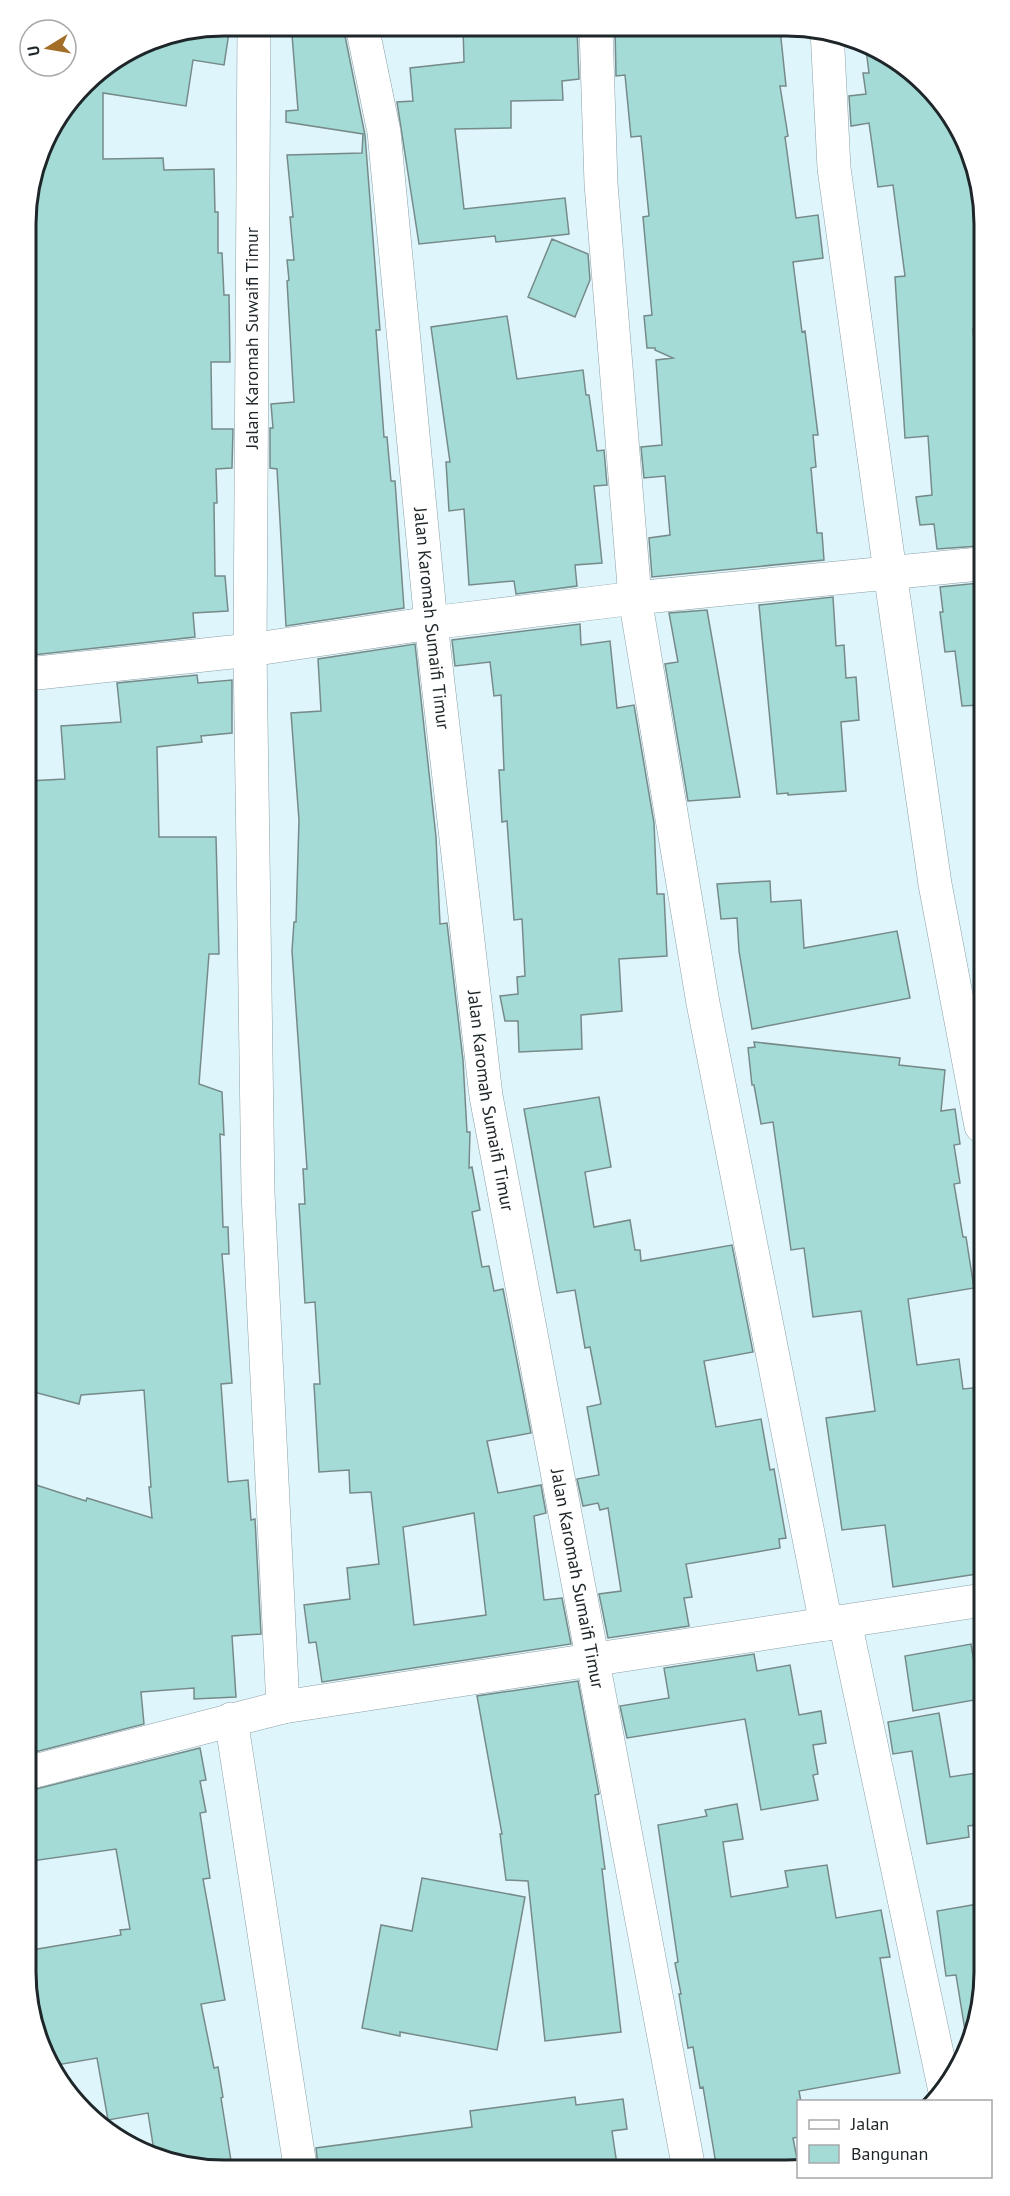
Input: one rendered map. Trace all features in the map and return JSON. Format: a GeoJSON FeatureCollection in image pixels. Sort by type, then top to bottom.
{"type":"FeatureCollection","features":[{"type":"Feature","properties":{"kind":"street","name":"Jalan Karomah Suwaifi Timur"},"geometry":{"type":"LineString","coordinates":[[254,36],[250,650],[258,1193],[283,1707]]}},
{"type":"Feature","properties":{"kind":"street","name":"Jalan Karomah Sumaifi Timur"},"geometry":{"type":"LineString","coordinates":[[364,36],[384,132],[431,623],[486,1096],[687,2160]]}},
{"type":"Feature","properties":{"kind":"street"},"geometry":{"type":"LineString","coordinates":[[596,36],[601,184],[634,598],[703,1003],[836,1623],[942,2077]]}},
{"type":"Feature","properties":{"kind":"street"},"geometry":{"type":"LineString","coordinates":[[828,41],[834,168],[890,572],[935,884],[974,1089]]}},
{"type":"Feature","properties":{"kind":"street"},"geometry":{"type":"LineString","coordinates":[[36,673],[250,650],[431,623],[634,598],[974,564]]}},
{"type":"Feature","properties":{"kind":"street"},"geometry":{"type":"LineString","coordinates":[[36,1771],[283,1707],[974,1601]]}},
{"type":"Feature","properties":{"kind":"street"},"geometry":{"type":"LineString","coordinates":[[231,1719],[299,2160]]}},
{"type":"Feature","properties":{"kind":"building"},"geometry":{"type":"Polygon","coordinates":[[[228,36],[224,65],[193,60],[186,106],[103,93],[103,159],[163,158],[164,170],[214,169],[215,212],[218,212],[218,253],[222,253],[224,295],[229,295],[230,362],[211,362],[212,429],[233,429],[232,468],[216,469],[215,576],[225,576],[228,611],[193,613],[195,637],[36,655],[36,211],[42,175],[55,141],[75,109],[91,91],[119,68],[152,50],[187,40],[228,36]]]}},
{"type":"Feature","properties":{"kind":"building"},"geometry":{"type":"Polygon","coordinates":[[[292,36],[345,36],[365,135],[380,330],[376,330],[384,437],[387,437],[391,481],[395,481],[404,608],[286,626],[277,469],[270,468],[270,428],[273,428],[271,404],[294,402],[287,281],[289,280],[287,260],[294,260],[290,217],[293,217],[287,155],[362,153],[363,134],[286,122],[286,111],[298,110],[292,36]]]}},
{"type":"Feature","properties":{"kind":"building"},"geometry":{"type":"Polygon","coordinates":[[[463,36],[577,36],[579,79],[562,81],[563,100],[511,101],[511,128],[455,129],[464,209],[565,198],[569,234],[496,242],[495,236],[419,244],[397,102],[413,101],[410,68],[464,62],[463,36]]]}},
{"type":"Feature","properties":{"kind":"building"},"geometry":{"type":"Polygon","coordinates":[[[615,36],[781,36],[786,86],[780,86],[788,136],[785,137],[796,218],[818,215],[823,258],[793,262],[802,332],[805,331],[818,435],[813,435],[816,467],[811,468],[817,533],[822,533],[824,560],[652,577],[649,538],[670,535],[665,476],[644,478],[641,447],[662,445],[656,360],[673,358],[655,348],[647,348],[644,316],[652,315],[643,217],[649,216],[641,136],[631,137],[625,75],[616,76],[615,36]]]}},
{"type":"Feature","properties":{"kind":"building"},"geometry":{"type":"Polygon","coordinates":[[[867,54],[901,75],[919,91],[949,130],[968,175],[974,224],[974,546],[937,549],[934,524],[920,525],[916,497],[932,495],[928,436],[905,438],[895,277],[905,276],[893,185],[878,187],[869,123],[851,126],[849,96],[866,94],[863,73],[869,73],[867,54]]]}},
{"type":"Feature","properties":{"kind":"building"},"geometry":{"type":"Polygon","coordinates":[[[552,239],[588,254],[590,280],[575,317],[528,297],[552,239]]]}},
{"type":"Feature","properties":{"kind":"building"},"geometry":{"type":"Polygon","coordinates":[[[507,316],[517,379],[583,370],[597,451],[604,450],[607,485],[594,486],[602,563],[575,565],[577,586],[516,594],[514,581],[469,585],[464,509],[449,511],[446,462],[450,462],[431,327],[507,316]]]}},
{"type":"Feature","properties":{"kind":"building"},"geometry":{"type":"Polygon","coordinates":[[[974,584],[974,705],[962,706],[955,651],[945,652],[940,612],[943,612],[940,587],[974,584]]]}},
{"type":"Feature","properties":{"kind":"building"},"geometry":{"type":"Polygon","coordinates":[[[833,597],[836,646],[844,645],[846,678],[856,677],[859,720],[841,722],[846,791],[777,794],[759,605],[833,597]]]}},
{"type":"Feature","properties":{"kind":"building"},"geometry":{"type":"Polygon","coordinates":[[[707,610],[740,797],[688,801],[665,664],[678,662],[669,613],[707,610]]]}},
{"type":"Feature","properties":{"kind":"building"},"geometry":{"type":"Polygon","coordinates":[[[580,624],[581,645],[610,641],[617,708],[634,705],[654,823],[657,894],[664,894],[667,956],[619,959],[622,1011],[581,1015],[582,1049],[519,1052],[518,1021],[505,1021],[500,996],[518,994],[517,977],[525,976],[522,919],[514,920],[507,821],[502,822],[499,770],[504,770],[501,695],[494,696],[490,662],[455,666],[452,640],[580,624]]]}},
{"type":"Feature","properties":{"kind":"building"},"geometry":{"type":"Polygon","coordinates":[[[415,644],[436,837],[440,924],[447,923],[463,1060],[467,1132],[470,1132],[469,1168],[472,1167],[480,1210],[472,1212],[482,1267],[489,1266],[494,1291],[503,1289],[531,1433],[487,1441],[498,1493],[541,1485],[546,1513],[534,1516],[544,1600],[562,1598],[571,1644],[322,1682],[316,1642],[309,1643],[304,1605],[350,1599],[347,1568],[379,1564],[371,1492],[350,1493],[349,1470],[319,1472],[314,1384],[320,1384],[315,1302],[305,1303],[299,1204],[305,1204],[303,1169],[307,1169],[292,951],[294,922],[296,922],[299,820],[291,713],[321,711],[318,659],[415,644]],[[474,1513],[403,1527],[414,1625],[486,1615],[474,1513]]]}},
{"type":"Feature","properties":{"kind":"building"},"geometry":{"type":"Polygon","coordinates":[[[197,675],[198,683],[232,680],[232,733],[201,736],[202,742],[157,747],[159,837],[216,837],[219,954],[209,954],[199,1084],[222,1092],[224,1135],[220,1134],[223,1227],[228,1227],[229,1254],[222,1254],[232,1383],[221,1384],[228,1482],[248,1480],[251,1520],[255,1519],[261,1634],[232,1636],[236,1697],[194,1699],[194,1688],[141,1692],[144,1724],[36,1752],[36,1485],[152,1518],[144,1390],[81,1395],[79,1404],[36,1393],[36,781],[65,779],[61,726],[121,722],[117,683],[197,675]]]}},
{"type":"Feature","properties":{"kind":"building"},"geometry":{"type":"Polygon","coordinates":[[[770,881],[771,902],[801,900],[804,948],[897,931],[910,998],[752,1029],[739,951],[737,918],[721,919],[717,884],[770,881]]]}},
{"type":"Feature","properties":{"kind":"building"},"geometry":{"type":"Polygon","coordinates":[[[754,1042],[900,1058],[899,1065],[945,1070],[941,1111],[955,1109],[960,1144],[954,1145],[960,1183],[954,1184],[974,1288],[908,1299],[917,1365],[959,1359],[963,1389],[974,1388],[974,1574],[893,1587],[885,1525],[842,1530],[826,1418],[875,1411],[861,1311],[813,1317],[804,1248],[791,1250],[773,1122],[761,1124],[754,1085],[752,1085],[748,1048],[755,1047],[754,1042]]]}},
{"type":"Feature","properties":{"kind":"building"},"geometry":{"type":"Polygon","coordinates":[[[599,1097],[611,1167],[585,1172],[594,1227],[630,1220],[635,1250],[640,1250],[641,1261],[732,1245],[753,1352],[704,1361],[716,1427],[761,1419],[770,1470],[774,1469],[786,1538],[779,1539],[780,1548],[686,1564],[692,1597],[684,1598],[689,1626],[608,1638],[599,1594],[621,1591],[608,1508],[600,1510],[598,1503],[583,1506],[577,1479],[599,1475],[587,1407],[601,1404],[590,1347],[585,1348],[575,1290],[557,1293],[524,1109],[599,1097]]]}},
{"type":"Feature","properties":{"kind":"building"},"geometry":{"type":"Polygon","coordinates":[[[971,1644],[974,1662],[974,1700],[913,1711],[905,1656],[971,1644]]]}},
{"type":"Feature","properties":{"kind":"building"},"geometry":{"type":"Polygon","coordinates":[[[754,1654],[757,1671],[790,1665],[799,1715],[821,1711],[826,1743],[813,1745],[818,1774],[813,1775],[818,1800],[761,1810],[745,1719],[627,1738],[620,1706],[669,1698],[664,1668],[754,1654]]]}},
{"type":"Feature","properties":{"kind":"building"},"geometry":{"type":"Polygon","coordinates":[[[578,1681],[599,1794],[595,1795],[605,1869],[602,1869],[621,2032],[545,2041],[528,1881],[506,1880],[500,1834],[502,1834],[477,1696],[578,1681]]]}},
{"type":"Feature","properties":{"kind":"building"},"geometry":{"type":"Polygon","coordinates":[[[939,1713],[950,1777],[974,1773],[974,1825],[968,1826],[969,1837],[927,1844],[912,1751],[893,1754],[888,1722],[939,1713]]]}},
{"type":"Feature","properties":{"kind":"building"},"geometry":{"type":"Polygon","coordinates":[[[200,1748],[206,1780],[200,1781],[206,1812],[200,1813],[210,1878],[203,1879],[225,2000],[201,2004],[214,2068],[218,2067],[231,2160],[211,2160],[187,2156],[153,2146],[148,2113],[108,2120],[97,2058],[60,2064],[42,2021],[38,1997],[36,1949],[121,1935],[120,1930],[130,1929],[116,1849],[36,1860],[36,1789],[200,1748]]]}},
{"type":"Feature","properties":{"kind":"building"},"geometry":{"type":"Polygon","coordinates":[[[737,1804],[743,1839],[723,1842],[731,1897],[788,1887],[785,1871],[827,1865],[836,1918],[881,1910],[890,1957],[880,1958],[900,2073],[799,2091],[801,2100],[797,2100],[797,2137],[793,2138],[797,2159],[715,2160],[703,2087],[700,2088],[693,2047],[688,2048],[658,1825],[707,1816],[705,1810],[737,1804]]]}},
{"type":"Feature","properties":{"kind":"building"},"geometry":{"type":"Polygon","coordinates":[[[422,1878],[525,1897],[497,2050],[400,2032],[400,2036],[362,2028],[381,1925],[412,1931],[422,1878]]]}},
{"type":"Feature","properties":{"kind":"building"},"geometry":{"type":"Polygon","coordinates":[[[974,1905],[974,1985],[965,2030],[956,1975],[946,1976],[937,1911],[974,1905]]]}},
{"type":"Feature","properties":{"kind":"building"},"geometry":{"type":"Polygon","coordinates":[[[575,2097],[576,2105],[623,2099],[627,2129],[612,2131],[616,2160],[317,2160],[316,2148],[472,2127],[470,2111],[575,2097]]]}}]}
